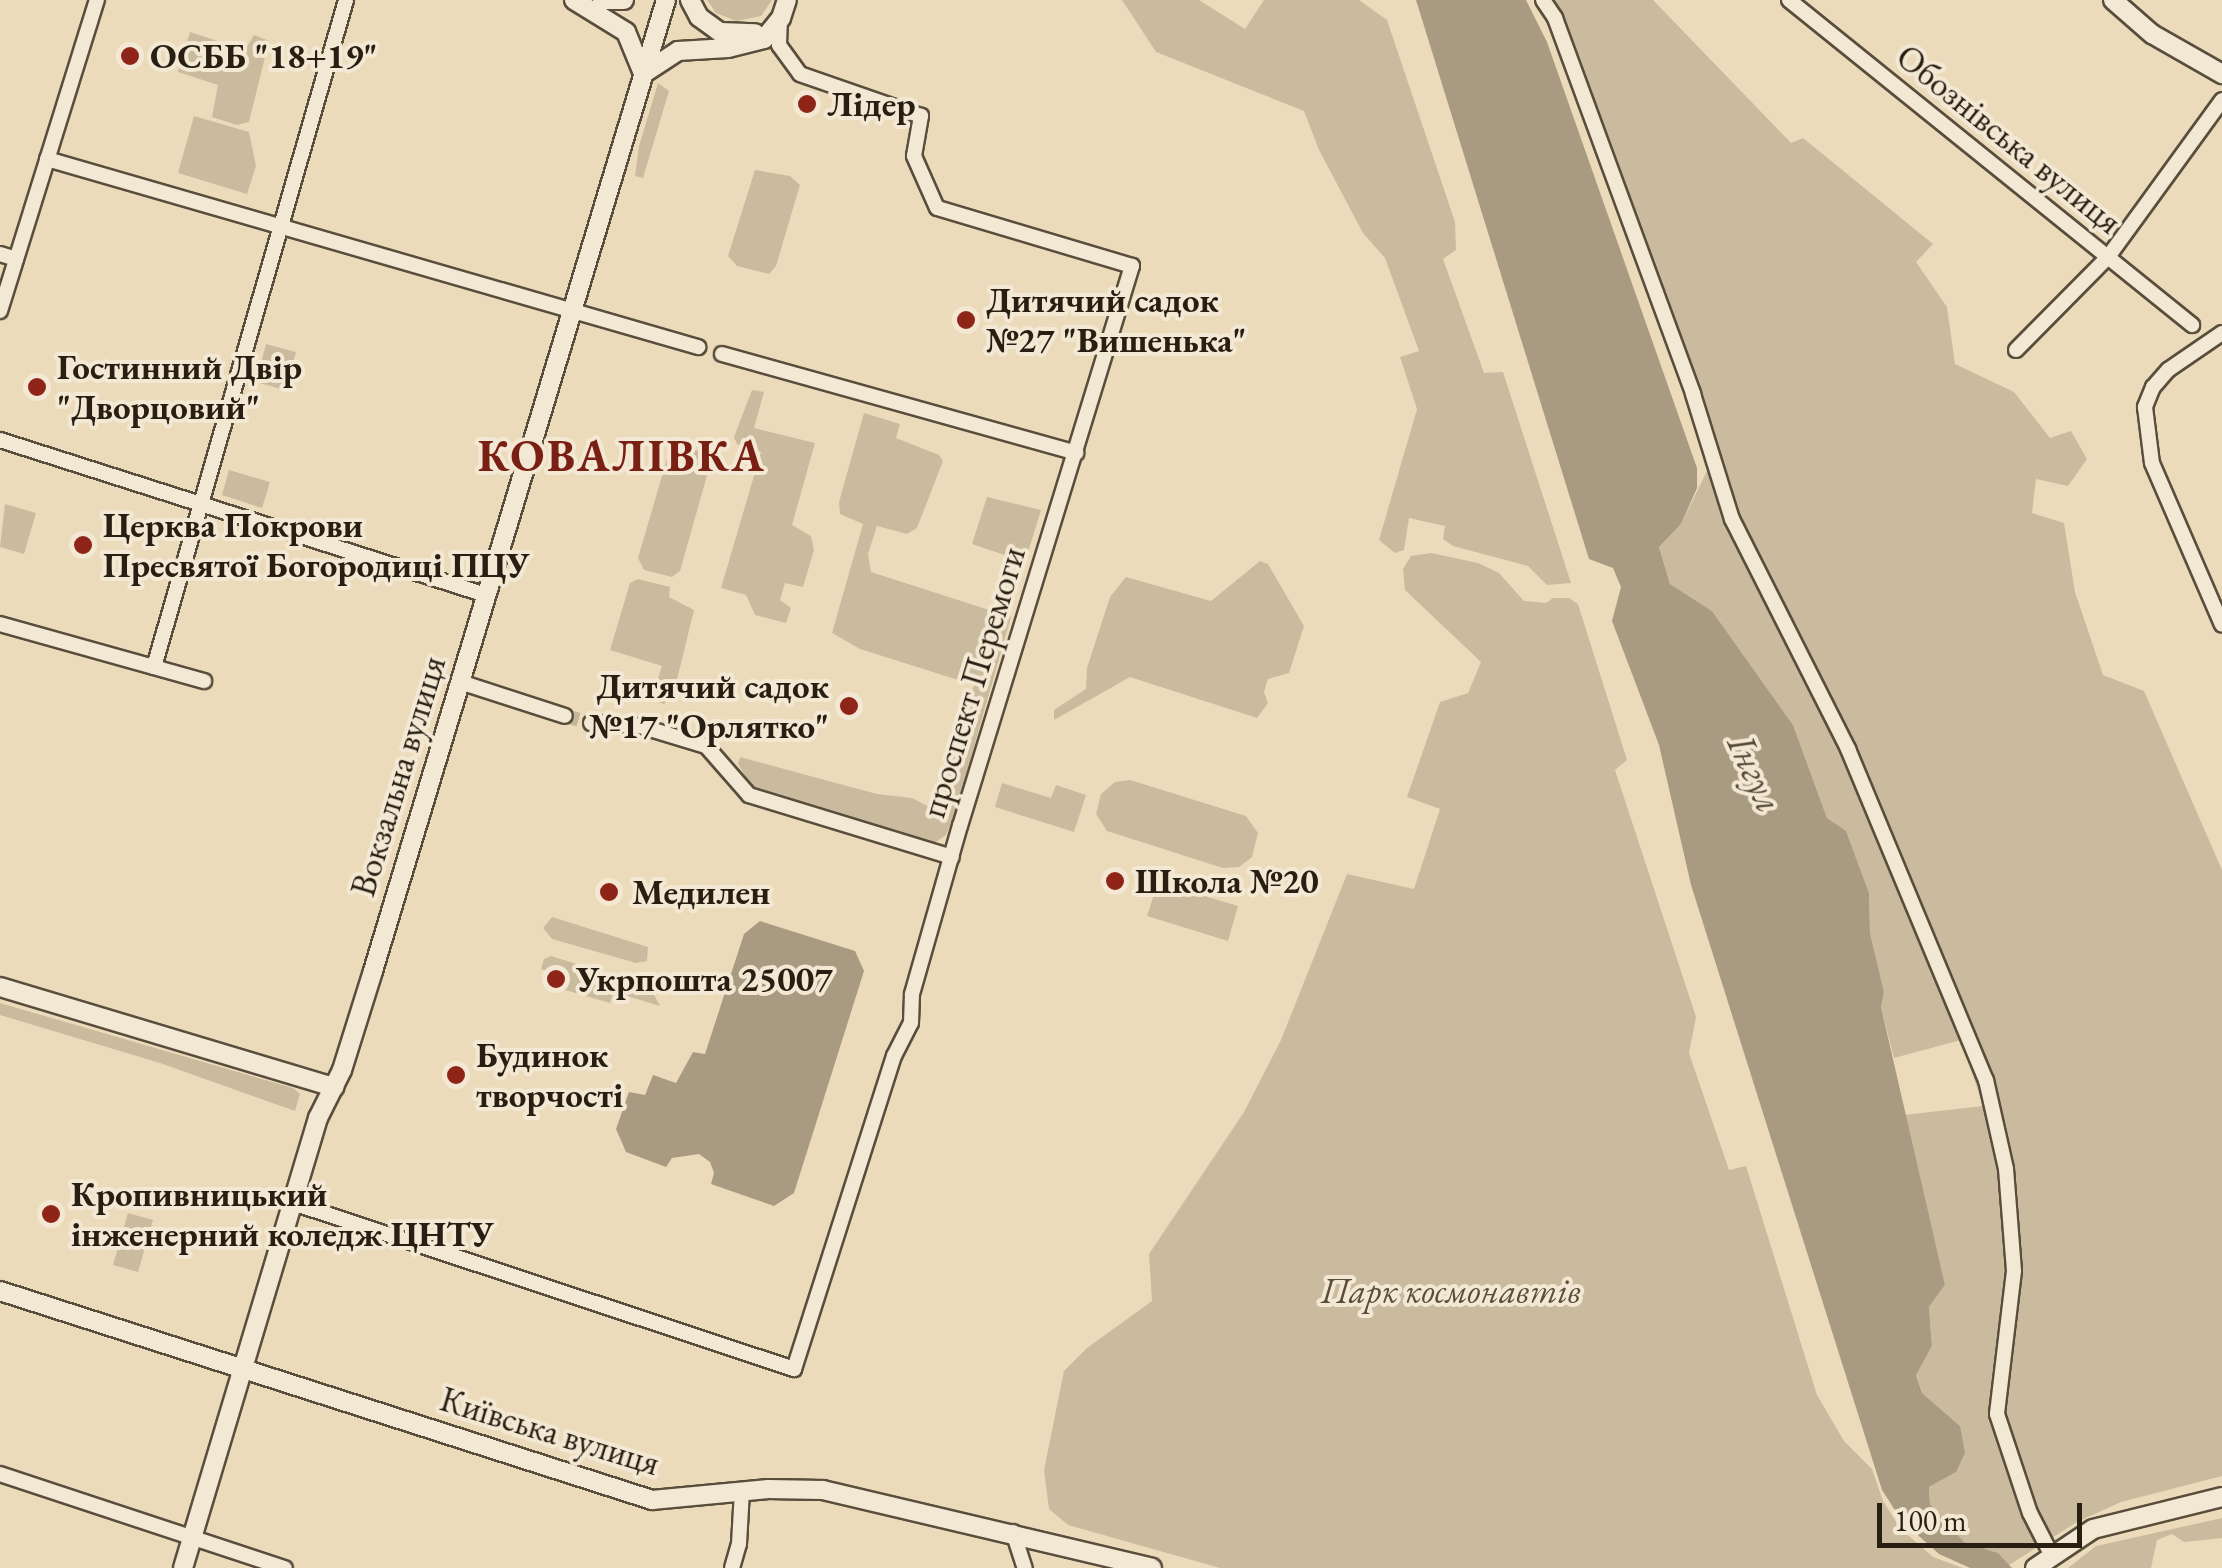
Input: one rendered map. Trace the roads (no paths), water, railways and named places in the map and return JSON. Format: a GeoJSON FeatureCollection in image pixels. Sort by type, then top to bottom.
{"type":"FeatureCollection","features":[{"type":"Feature","properties":{"kind":"main road"},"geometry":{"type":"LineString","coordinates":[[574,0],[626,32],[643,75],[678,51],[742,46],[764,39],[784,9]]}},
{"type":"Feature","properties":{"kind":"main road"},"geometry":{"type":"LineString","coordinates":[[602,0],[624,0]]}},
{"type":"Feature","properties":{"kind":"main road","name":"Вокзальна вулиця"},"geometry":{"type":"LineString","coordinates":[[183,1568],[318,1118],[334,1087],[374,971],[666,0]]}},
{"type":"Feature","properties":{"kind":"main road"},"geometry":{"type":"LineString","coordinates":[[690,0],[708,26],[732,35],[759,32],[784,9]]}},
{"type":"Feature","properties":{"kind":"main road"},"geometry":{"type":"LineString","coordinates":[[2112,0],[2152,34],[2222,74]]}},
{"type":"Feature","properties":{"kind":"main road"},"geometry":{"type":"LineString","coordinates":[[0,986],[334,1087]]}},
{"type":"Feature","properties":{"kind":"main road","name":"Київська вулиця"},"geometry":{"type":"LineString","coordinates":[[0,1291],[652,1500],[742,1491],[823,1490],[1014,1532],[1152,1568]]}},
{"type":"Feature","properties":{"kind":"main road"},"geometry":{"type":"LineString","coordinates":[[2041,1564],[2094,1529],[2222,1497]]}},
{"type":"Feature","properties":{"kind":"street"},"geometry":{"type":"LineString","coordinates":[[0,311],[97,0]]}},
{"type":"Feature","properties":{"kind":"street"},"geometry":{"type":"LineString","coordinates":[[154,667],[346,0]]}},
{"type":"Feature","properties":{"kind":"street"},"geometry":{"type":"LineString","coordinates":[[1543,0],[1555,18],[1693,394],[1732,519],[1848,748],[1986,1080],[2006,1169],[2014,1271],[1997,1414],[2030,1513],[2041,1564]]}},
{"type":"Feature","properties":{"kind":"street","name":"Обознівська вулиця"},"geometry":{"type":"LineString","coordinates":[[1788,0],[2192,325]]}},
{"type":"Feature","properties":{"kind":"street","name":"проспект Перемоги"},"geometry":{"type":"LineString","coordinates":[[293,1203],[794,1369],[826,1280],[894,1056],[912,1023],[908,1008],[1132,266],[936,208],[914,156],[921,116],[800,74],[779,45],[784,9]]}},
{"type":"Feature","properties":{"kind":"street"},"geometry":{"type":"LineString","coordinates":[[2016,350],[2108,257],[2222,100]]}},
{"type":"Feature","properties":{"kind":"street"},"geometry":{"type":"LineString","coordinates":[[48,159],[698,348]]}},
{"type":"Feature","properties":{"kind":"street"},"geometry":{"type":"LineString","coordinates":[[0,254],[16,259]]}},
{"type":"Feature","properties":{"kind":"street"},"geometry":{"type":"LineString","coordinates":[[2222,332],[2168,370],[2153,387],[2145,407],[2152,463],[2222,625]]}},
{"type":"Feature","properties":{"kind":"street"},"geometry":{"type":"LineString","coordinates":[[722,354],[1076,452]]}},
{"type":"Feature","properties":{"kind":"street"},"geometry":{"type":"LineString","coordinates":[[0,440],[486,596]]}},
{"type":"Feature","properties":{"kind":"street"},"geometry":{"type":"LineString","coordinates":[[0,624],[204,681]]}},
{"type":"Feature","properties":{"kind":"street"},"geometry":{"type":"LineString","coordinates":[[460,682],[564,716]]}},
{"type":"Feature","properties":{"kind":"street"},"geometry":{"type":"LineString","coordinates":[[590,723],[640,726],[706,746],[749,795],[952,857]]}},
{"type":"Feature","properties":{"kind":"street"},"geometry":{"type":"LineString","coordinates":[[0,1474],[285,1568]]}},
{"type":"Feature","properties":{"kind":"street"},"geometry":{"type":"LineString","coordinates":[[732,1568],[740,1544],[742,1491]]}},
{"type":"Feature","properties":{"kind":"street"},"geometry":{"type":"LineString","coordinates":[[1014,1532],[1025,1568]]}},
{"type":"Feature","properties":{"kind":"water","name":"Інгул"},"geometry":{"type":"Polygon","coordinates":[[[1416,0],[1526,0],[1547,42],[1697,468],[1697,488],[1681,524],[1659,547],[1670,584],[1712,611],[1793,725],[1827,818],[1846,831],[1869,893],[1870,933],[1884,992],[1881,1007],[1945,1285],[1929,1307],[1932,1346],[1916,1375],[1922,1393],[1960,1426],[1965,1453],[1956,1472],[1929,1487],[1930,1504],[1964,1542],[1998,1553],[2012,1568],[1970,1568],[1939,1554],[1902,1521],[1882,1490],[1691,885],[1659,745],[1612,621],[1621,587],[1613,568],[1589,559],[1416,0]]]}},
{"type":"Feature","properties":{"kind":"water"},"geometry":{"type":"Polygon","coordinates":[[[760,921],[855,951],[864,971],[794,1193],[774,1206],[711,1184],[714,1173],[710,1162],[699,1154],[672,1158],[666,1167],[626,1152],[616,1129],[629,1092],[645,1095],[653,1075],[676,1083],[693,1052],[705,1054],[744,934],[760,921]]]}},
{"type":"Feature","properties":{"kind":"tunnel"},"geometry":{"type":"LineString","coordinates":[[565,716],[591,723]]}},
{"type":"Feature","properties":{"kind":"place","name":"ОСББ \"18+19\""},"geometry":{"type":"Point","coordinates":[130,56]}},
{"type":"Feature","properties":{"kind":"place","name":"Лідер"},"geometry":{"type":"Point","coordinates":[807,104]}},
{"type":"Feature","properties":{"kind":"place","name":"Дитячий садок №27 \"Вишенька\""},"geometry":{"type":"Point","coordinates":[966,320]}},
{"type":"Feature","properties":{"kind":"place","name":"Гостинний Двір \"Дворцовий\""},"geometry":{"type":"Point","coordinates":[37,387]}},
{"type":"Feature","properties":{"kind":"place","name":"Церква Покрови Пресвятої Богородиці ПЦУ"},"geometry":{"type":"Point","coordinates":[83,545]}},
{"type":"Feature","properties":{"kind":"place","name":"Дитячий садок №17 \"Орлятко\""},"geometry":{"type":"Point","coordinates":[849,706]}},
{"type":"Feature","properties":{"kind":"place","name":"Школа №20"},"geometry":{"type":"Point","coordinates":[1115,881]}},
{"type":"Feature","properties":{"kind":"place","name":"Медилен"},"geometry":{"type":"Point","coordinates":[609,892]}},
{"type":"Feature","properties":{"kind":"place","name":"Укрпошта 25007"},"geometry":{"type":"Point","coordinates":[556,979]}},
{"type":"Feature","properties":{"kind":"place","name":"Будинок творчості"},"geometry":{"type":"Point","coordinates":[456,1075]}},
{"type":"Feature","properties":{"kind":"place","name":"Кропивницький інженерний коледж ЦНТУ"},"geometry":{"type":"Point","coordinates":[51,1214]}},
{"type":"Feature","properties":{"kind":"district","name":"КОВАЛІВКА"},"geometry":{"type":"Point","coordinates":[622,456]}},
{"type":"Feature","properties":{"kind":"park label","name":"Парк космонавтів"},"geometry":{"type":"Point","coordinates":[1451,1291]}}]}
